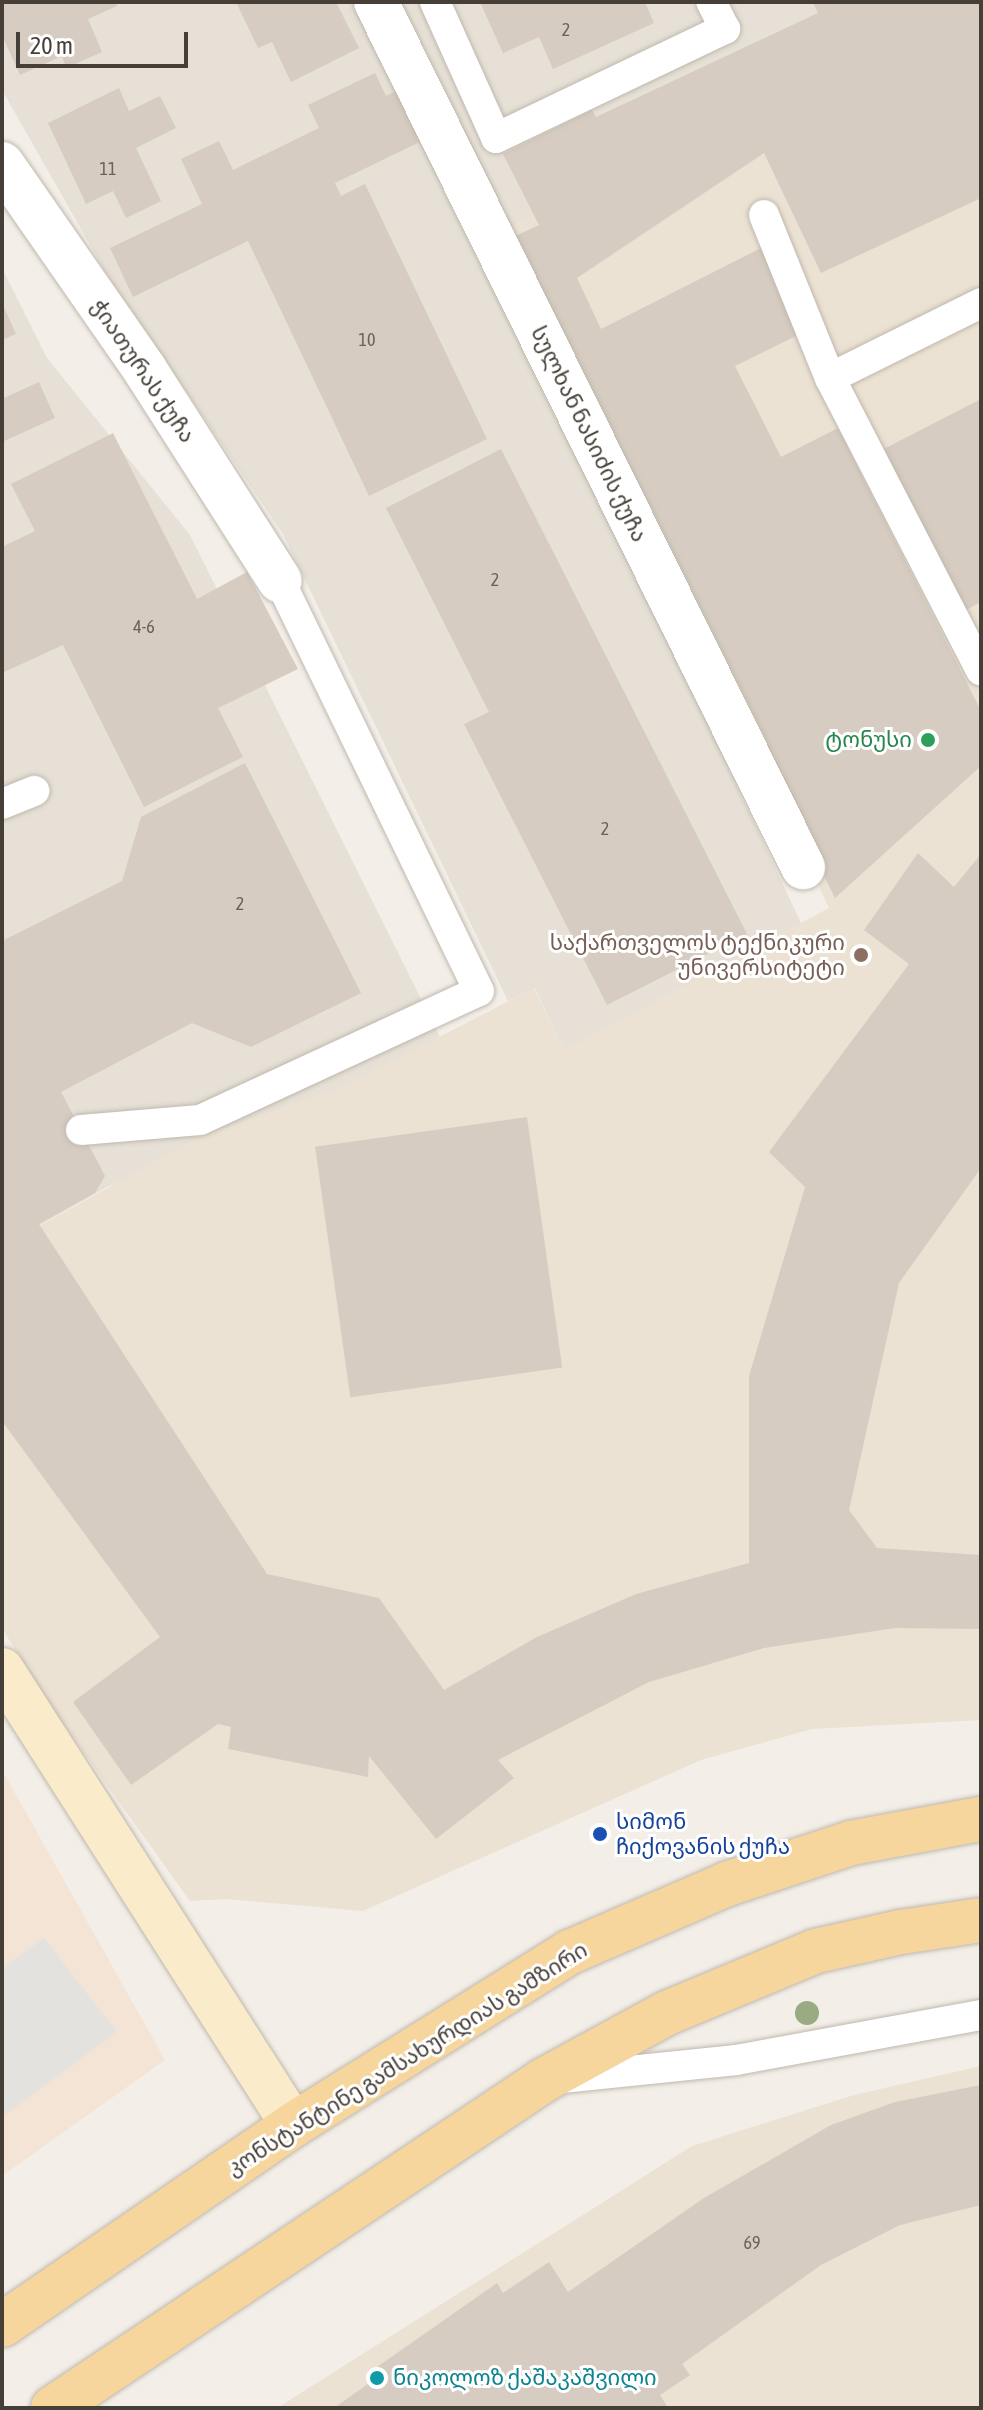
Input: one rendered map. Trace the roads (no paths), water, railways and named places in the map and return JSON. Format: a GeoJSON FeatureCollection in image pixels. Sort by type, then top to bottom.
{"type":"FeatureCollection","features":[{"type":"Feature","properties":{"kind":"main road","name":"კონსტანტინე გამსახურდიას გამზირი"},"geometry":{"type":"LineString","coordinates":[[2,2325],[293,2125],[570,1952],[727,1884],[851,1843],[981,1819]]}},
{"type":"Feature","properties":{"kind":"main road"},"geometry":{"type":"LineString","coordinates":[[53,2408],[544,2080],[667,2013],[816,1951],[901,1932],[981,1920]]}},
{"type":"Feature","properties":{"kind":"street","name":"სულხან ნასიძის ქუჩა"},"geometry":{"type":"LineString","coordinates":[[376,2],[803,867]]}},
{"type":"Feature","properties":{"kind":"street","name":"ჭიათურას ქუჩა"},"geometry":{"type":"LineString","coordinates":[[2,164],[145,370],[280,581]]}},
{"type":"Feature","properties":{"kind":"street"},"geometry":{"type":"LineString","coordinates":[[2,1670],[71,1783],[293,2125]]}},
{"type":"Feature","properties":{"kind":"lane"},"geometry":{"type":"LineString","coordinates":[[435,2],[496,138],[725,29],[711,2]]}},
{"type":"Feature","properties":{"kind":"lane"},"geometry":{"type":"LineString","coordinates":[[764,215],[830,378],[981,670]]}},
{"type":"Feature","properties":{"kind":"lane"},"geometry":{"type":"LineString","coordinates":[[830,378],[981,303]]}},
{"type":"Feature","properties":{"kind":"lane"},"geometry":{"type":"LineString","coordinates":[[81,1130],[200,1120],[479,991],[280,581]]}},
{"type":"Feature","properties":{"kind":"lane"},"geometry":{"type":"LineString","coordinates":[[2,804],[35,791]]}},
{"type":"Feature","properties":{"kind":"lane"},"geometry":{"type":"LineString","coordinates":[[544,2080],[736,2060],[981,2015]]}},
{"type":"Feature","properties":{"kind":"place","name":"ტონუსი"},"geometry":{"type":"Point","coordinates":[928,740]}},
{"type":"Feature","properties":{"kind":"place","name":"საქართველოს ტექნიკური უნივერსიტეტი"},"geometry":{"type":"Point","coordinates":[861,955]}},
{"type":"Feature","properties":{"kind":"place","name":"სიმონ ჩიქოვანის ქუჩა"},"geometry":{"type":"Point","coordinates":[600,1834]}},
{"type":"Feature","properties":{"kind":"place","name":"ნიკოლოზ ქაშაკაშვილი"},"geometry":{"type":"Point","coordinates":[377,2378]}}]}
